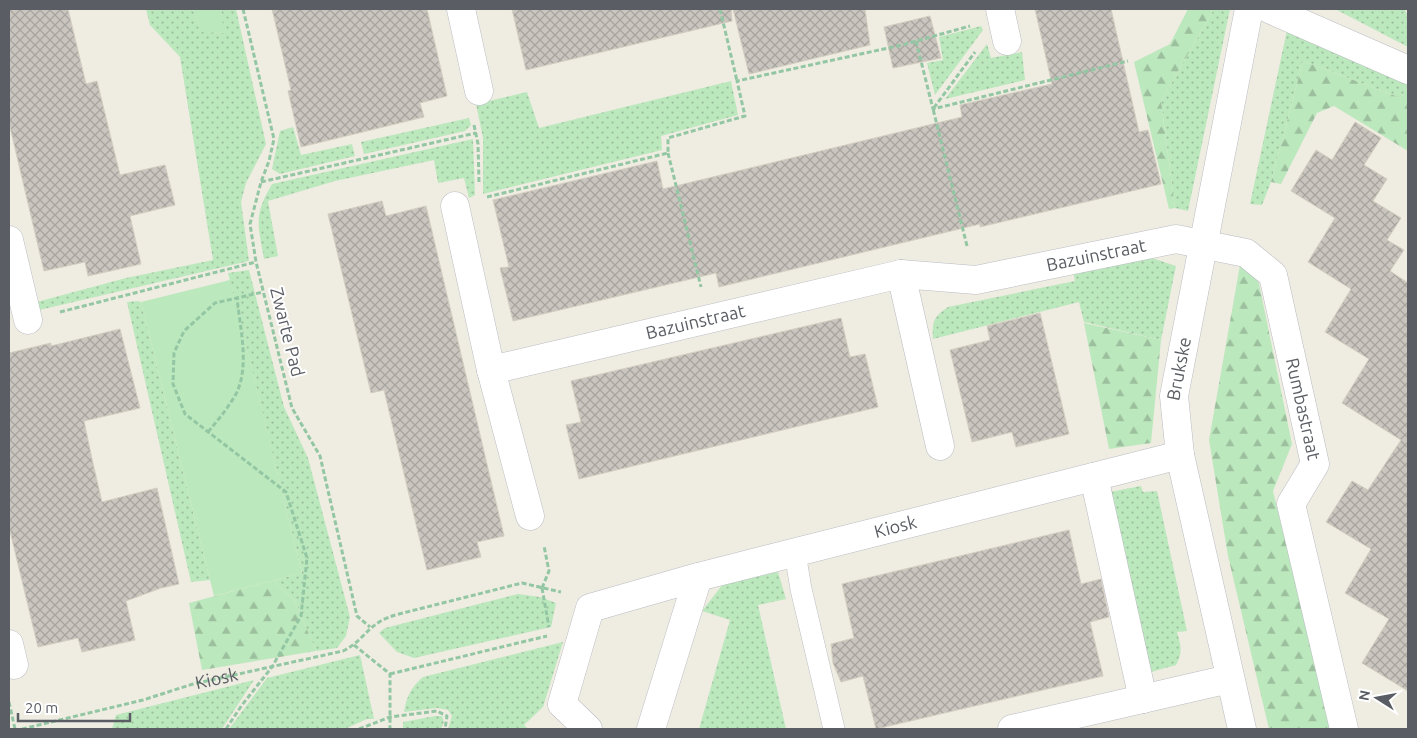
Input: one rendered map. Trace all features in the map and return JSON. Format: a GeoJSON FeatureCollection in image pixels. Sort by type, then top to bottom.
{"type":"FeatureCollection","features":[{"type":"Feature","properties":{"kind":"street"},"geometry":{"type":"LineString","coordinates":[[461,9],[479,91]]}},
{"type":"Feature","properties":{"kind":"street","name":"Brukske"},"geometry":{"type":"LineString","coordinates":[[1242,729],[1229,679],[1180,455],[1174,396],[1249,9]]}},
{"type":"Feature","properties":{"kind":"street"},"geometry":{"type":"LineString","coordinates":[[1269,9],[1408,70]]}},
{"type":"Feature","properties":{"kind":"street"},"geometry":{"type":"LineString","coordinates":[[467,203],[491,370],[530,516]]}},
{"type":"Feature","properties":{"kind":"street","name":"Bazuinstraat"},"geometry":{"type":"LineString","coordinates":[[491,370],[900,274],[976,280],[1176,239],[1203,245]]}},
{"type":"Feature","properties":{"kind":"street"},"geometry":{"type":"LineString","coordinates":[[9,240],[28,320]]}},
{"type":"Feature","properties":{"kind":"street","name":"Rumbastraat"},"geometry":{"type":"LineString","coordinates":[[1203,245],[1246,253],[1273,275],[1315,464],[1291,504],[1344,729]]}},
{"type":"Feature","properties":{"kind":"street"},"geometry":{"type":"LineString","coordinates":[[900,274],[940,446]]}},
{"type":"Feature","properties":{"kind":"street","name":"Kiosk"},"geometry":{"type":"LineString","coordinates":[[588,729],[562,704],[590,608],[698,577],[1180,455]]}},
{"type":"Feature","properties":{"kind":"street"},"geometry":{"type":"LineString","coordinates":[[1094,477],[1143,699]]}},
{"type":"Feature","properties":{"kind":"street"},"geometry":{"type":"LineString","coordinates":[[651,729],[698,577]]}},
{"type":"Feature","properties":{"kind":"street"},"geometry":{"type":"LineString","coordinates":[[1012,729],[1229,679]]}},
{"type":"Feature","properties":{"kind":"lane"},"geometry":{"type":"LineString","coordinates":[[795,553],[801,590],[834,729]]}},
{"type":"Feature","properties":{"kind":"path","name":"Zwarte Pad"},"geometry":{"type":"LineString","coordinates":[[244,9],[274,139],[250,224],[256,262],[292,408],[320,456],[357,616],[370,627]]}},
{"type":"Feature","properties":{"kind":"path"},"geometry":{"type":"LineString","coordinates":[[709,320],[668,153],[668,138],[745,116],[720,9]]}},
{"type":"Feature","properties":{"kind":"path"},"geometry":{"type":"LineString","coordinates":[[737,81],[1003,22]]}},
{"type":"Feature","properties":{"kind":"path"},"geometry":{"type":"LineString","coordinates":[[933,109],[1003,22]]}},
{"type":"Feature","properties":{"kind":"path"},"geometry":{"type":"LineString","coordinates":[[916,41],[976,280]]}},
{"type":"Feature","properties":{"kind":"path"},"geometry":{"type":"LineString","coordinates":[[933,109],[1128,61]]}},
{"type":"Feature","properties":{"kind":"path"},"geometry":{"type":"LineString","coordinates":[[479,91],[469,96],[476,133],[467,203],[668,153]]}},
{"type":"Feature","properties":{"kind":"path"},"geometry":{"type":"LineString","coordinates":[[261,182],[476,133]]}},
{"type":"Feature","properties":{"kind":"path"},"geometry":{"type":"LineString","coordinates":[[28,320],[256,262]]}},
{"type":"Feature","properties":{"kind":"path"},"geometry":{"type":"LineString","coordinates":[[226,729],[272,667],[301,616],[308,558],[286,492],[185,414],[173,384],[174,353],[184,330],[215,303],[263,292]]}},
{"type":"Feature","properties":{"kind":"path"},"geometry":{"type":"LineString","coordinates":[[208,432],[236,393],[241,376],[243,361],[237,298]]}},
{"type":"Feature","properties":{"kind":"path"},"geometry":{"type":"LineString","coordinates":[[390,674],[550,635],[542,588],[550,571],[543,539],[530,516]]}},
{"type":"Feature","properties":{"kind":"path"},"geometry":{"type":"LineString","coordinates":[[390,674],[354,645],[370,627],[382,618],[522,583],[542,588]]}},
{"type":"Feature","properties":{"kind":"path","name":"Kiosk"},"geometry":{"type":"LineString","coordinates":[[22,729],[143,700],[193,684],[342,651],[354,645]]}},
{"type":"Feature","properties":{"kind":"path"},"geometry":{"type":"LineString","coordinates":[[390,674],[390,729]]}},
{"type":"Feature","properties":{"kind":"path"},"geometry":{"type":"LineString","coordinates":[[9,702],[15,729]]}},
{"type":"Feature","properties":{"kind":"path"},"geometry":{"type":"LineString","coordinates":[[359,729],[390,717],[437,711],[447,716],[445,729]]}},
{"type":"Feature","properties":{"kind":"green space"},"geometry":{"type":"Polygon","coordinates":[[[146,9],[193,9],[200,31],[223,33],[221,9],[236,9],[266,144],[246,183],[241,202],[249,261],[35,311],[33,303],[126,278],[213,260],[180,57],[150,25],[146,9]]]}},
{"type":"Feature","properties":{"kind":"green space"},"geometry":{"type":"Polygon","coordinates":[[[193,9],[221,9],[224,33],[200,32],[193,9]]]}},
{"type":"Feature","properties":{"kind":"green space"},"geometry":{"type":"Polygon","coordinates":[[[1188,9],[1214,9],[1161,101],[1175,208],[1169,209],[1134,62],[1170,44],[1188,9]]]}},
{"type":"Feature","properties":{"kind":"green space"},"geometry":{"type":"Polygon","coordinates":[[[1214,9],[1230,9],[1188,211],[1175,208],[1161,101],[1214,9]]]}},
{"type":"Feature","properties":{"kind":"green space"},"geometry":{"type":"Polygon","coordinates":[[[1335,9],[1405,9],[1406,13],[1408,13],[1408,47],[1335,9]]]}},
{"type":"Feature","properties":{"kind":"green space"},"geometry":{"type":"Polygon","coordinates":[[[981,26],[983,30],[935,95],[927,63],[943,60],[939,37],[981,26]]]}},
{"type":"Feature","properties":{"kind":"green space"},"geometry":{"type":"Polygon","coordinates":[[[1287,30],[1408,85],[1401,98],[1303,61],[1271,182],[1262,205],[1250,204],[1287,30]]]}},
{"type":"Feature","properties":{"kind":"green space"},"geometry":{"type":"Polygon","coordinates":[[[987,44],[991,58],[1022,52],[1025,80],[945,99],[987,44]]]}},
{"type":"Feature","properties":{"kind":"green space"},"geometry":{"type":"Polygon","coordinates":[[[1303,61],[1401,98],[1408,85],[1408,151],[1334,106],[1317,113],[1281,184],[1271,182],[1303,61]]]}},
{"type":"Feature","properties":{"kind":"green space"},"geometry":{"type":"Polygon","coordinates":[[[731,81],[738,115],[661,136],[662,150],[483,194],[483,138],[476,104],[527,92],[539,128],[731,81]]]}},
{"type":"Feature","properties":{"kind":"green space"},"geometry":{"type":"Polygon","coordinates":[[[469,118],[471,125],[465,131],[364,154],[361,142],[469,118]]]}},
{"type":"Feature","properties":{"kind":"green space"},"geometry":{"type":"Polygon","coordinates":[[[293,127],[301,155],[352,144],[355,156],[280,174],[272,169],[280,131],[293,127]]]}},
{"type":"Feature","properties":{"kind":"green space"},"geometry":{"type":"Polygon","coordinates":[[[473,139],[475,195],[469,198],[464,178],[438,183],[434,160],[335,181],[268,201],[278,256],[264,259],[259,220],[262,205],[272,184],[473,139]]]}},
{"type":"Feature","properties":{"kind":"green space"},"geometry":{"type":"Polygon","coordinates":[[[1149,257],[1176,266],[1161,340],[1084,322],[1079,302],[933,339],[934,320],[948,307],[1075,281],[1073,271],[1149,257]]]}},
{"type":"Feature","properties":{"kind":"green space"},"geometry":{"type":"Polygon","coordinates":[[[1240,265],[1257,274],[1292,444],[1273,491],[1331,729],[1269,729],[1228,556],[1209,440],[1240,265]]]}},
{"type":"Feature","properties":{"kind":"green space"},"geometry":{"type":"Polygon","coordinates":[[[249,270],[284,407],[308,458],[350,617],[346,636],[337,648],[316,651],[295,601],[277,585],[275,580],[302,573],[228,273],[249,270]]]}},
{"type":"Feature","properties":{"kind":"green space"},"geometry":{"type":"Polygon","coordinates":[[[230,280],[302,573],[214,596],[141,302],[230,280]]]}},
{"type":"Feature","properties":{"kind":"green space"},"geometry":{"type":"Polygon","coordinates":[[[127,302],[141,302],[210,580],[191,582],[127,302]]]}},
{"type":"Feature","properties":{"kind":"green space"},"geometry":{"type":"Polygon","coordinates":[[[1084,323],[1161,340],[1151,443],[1109,449],[1084,323]]]}},
{"type":"Feature","properties":{"kind":"green space"},"geometry":{"type":"Polygon","coordinates":[[[1141,486],[1143,492],[1157,491],[1187,631],[1177,632],[1181,649],[1176,665],[1151,672],[1110,492],[1141,486]]]}},
{"type":"Feature","properties":{"kind":"green space"},"geometry":{"type":"Polygon","coordinates":[[[778,572],[786,599],[758,605],[786,729],[699,729],[730,620],[702,611],[723,584],[778,572]]]}},
{"type":"Feature","properties":{"kind":"green space"},"geometry":{"type":"Polygon","coordinates":[[[275,580],[277,585],[295,601],[316,651],[202,670],[189,603],[275,580]]]}},
{"type":"Feature","properties":{"kind":"green space"},"geometry":{"type":"Polygon","coordinates":[[[518,594],[540,597],[556,603],[551,627],[414,658],[397,652],[379,633],[385,628],[518,594]]]}},
{"type":"Feature","properties":{"kind":"green space"},"geometry":{"type":"Polygon","coordinates":[[[563,642],[543,707],[524,725],[528,729],[448,729],[452,716],[448,710],[437,708],[404,712],[410,692],[423,677],[563,642]]]}},
{"type":"Feature","properties":{"kind":"green space"},"geometry":{"type":"Polygon","coordinates":[[[360,655],[374,719],[367,719],[345,729],[229,729],[267,678],[360,655]]]}},
{"type":"Feature","properties":{"kind":"green space"},"geometry":{"type":"Polygon","coordinates":[[[254,680],[222,729],[112,729],[116,715],[254,680]]]}},
{"type":"Feature","properties":{"kind":"green space"},"geometry":{"type":"Polygon","coordinates":[[[442,716],[444,722],[441,729],[403,729],[403,722],[442,716]]]}},
{"type":"Feature","properties":{"kind":"building"},"geometry":{"type":"Polygon","coordinates":[[[9,9],[68,9],[86,84],[97,81],[120,175],[165,165],[175,205],[130,216],[141,264],[88,276],[85,262],[44,271],[9,123],[9,9]]]}},
{"type":"Feature","properties":{"kind":"building"},"geometry":{"type":"Polygon","coordinates":[[[272,9],[427,9],[447,96],[420,103],[424,117],[301,147],[288,91],[291,90],[272,9]]]}},
{"type":"Feature","properties":{"kind":"building"},"geometry":{"type":"Polygon","coordinates":[[[512,9],[731,9],[732,21],[526,70],[512,9]]]}},
{"type":"Feature","properties":{"kind":"building"},"geometry":{"type":"Polygon","coordinates":[[[733,9],[865,9],[870,45],[749,74],[733,9]]]}},
{"type":"Feature","properties":{"kind":"building"},"geometry":{"type":"Polygon","coordinates":[[[1035,9],[1111,9],[1139,132],[1148,130],[1161,184],[980,227],[980,224],[719,287],[716,273],[513,321],[500,268],[509,267],[493,200],[657,161],[663,189],[962,117],[960,105],[1052,84],[1035,9]]]}},
{"type":"Feature","properties":{"kind":"building"},"geometry":{"type":"Polygon","coordinates":[[[930,16],[941,58],[893,68],[884,27],[930,16]]]}},
{"type":"Feature","properties":{"kind":"building"},"geometry":{"type":"Polygon","coordinates":[[[1355,122],[1381,138],[1364,165],[1387,179],[1373,201],[1401,218],[1387,240],[1404,250],[1390,271],[1408,283],[1408,691],[1362,663],[1389,619],[1345,593],[1371,549],[1326,522],[1352,481],[1368,490],[1401,440],[1342,403],[1369,359],[1325,332],[1351,289],[1308,262],[1335,218],[1291,191],[1316,150],[1332,160],[1355,122]]]}},
{"type":"Feature","properties":{"kind":"building"},"geometry":{"type":"Polygon","coordinates":[[[382,201],[386,216],[426,206],[504,536],[477,542],[481,557],[427,570],[384,390],[371,393],[328,214],[382,201]]]}},
{"type":"Feature","properties":{"kind":"building"},"geometry":{"type":"Polygon","coordinates":[[[1040,313],[1069,434],[1016,447],[1012,432],[972,442],[950,350],[990,340],[987,326],[1040,313]]]}},
{"type":"Feature","properties":{"kind":"building"},"geometry":{"type":"Polygon","coordinates":[[[841,318],[850,357],[865,354],[878,407],[579,479],[566,425],[581,422],[571,381],[841,318]]]}},
{"type":"Feature","properties":{"kind":"building"},"geometry":{"type":"Polygon","coordinates":[[[120,329],[140,408],[84,421],[92,459],[102,502],[157,488],[179,584],[161,588],[126,601],[135,640],[82,652],[78,638],[38,647],[9,527],[9,353],[51,343],[51,346],[120,329]]]}},
{"type":"Feature","properties":{"kind":"building"},"geometry":{"type":"Polygon","coordinates":[[[1069,530],[1081,584],[1101,579],[1109,617],[1090,622],[1103,676],[876,729],[863,676],[841,682],[833,663],[831,644],[854,638],[842,584],[1069,530]]]}}]}
